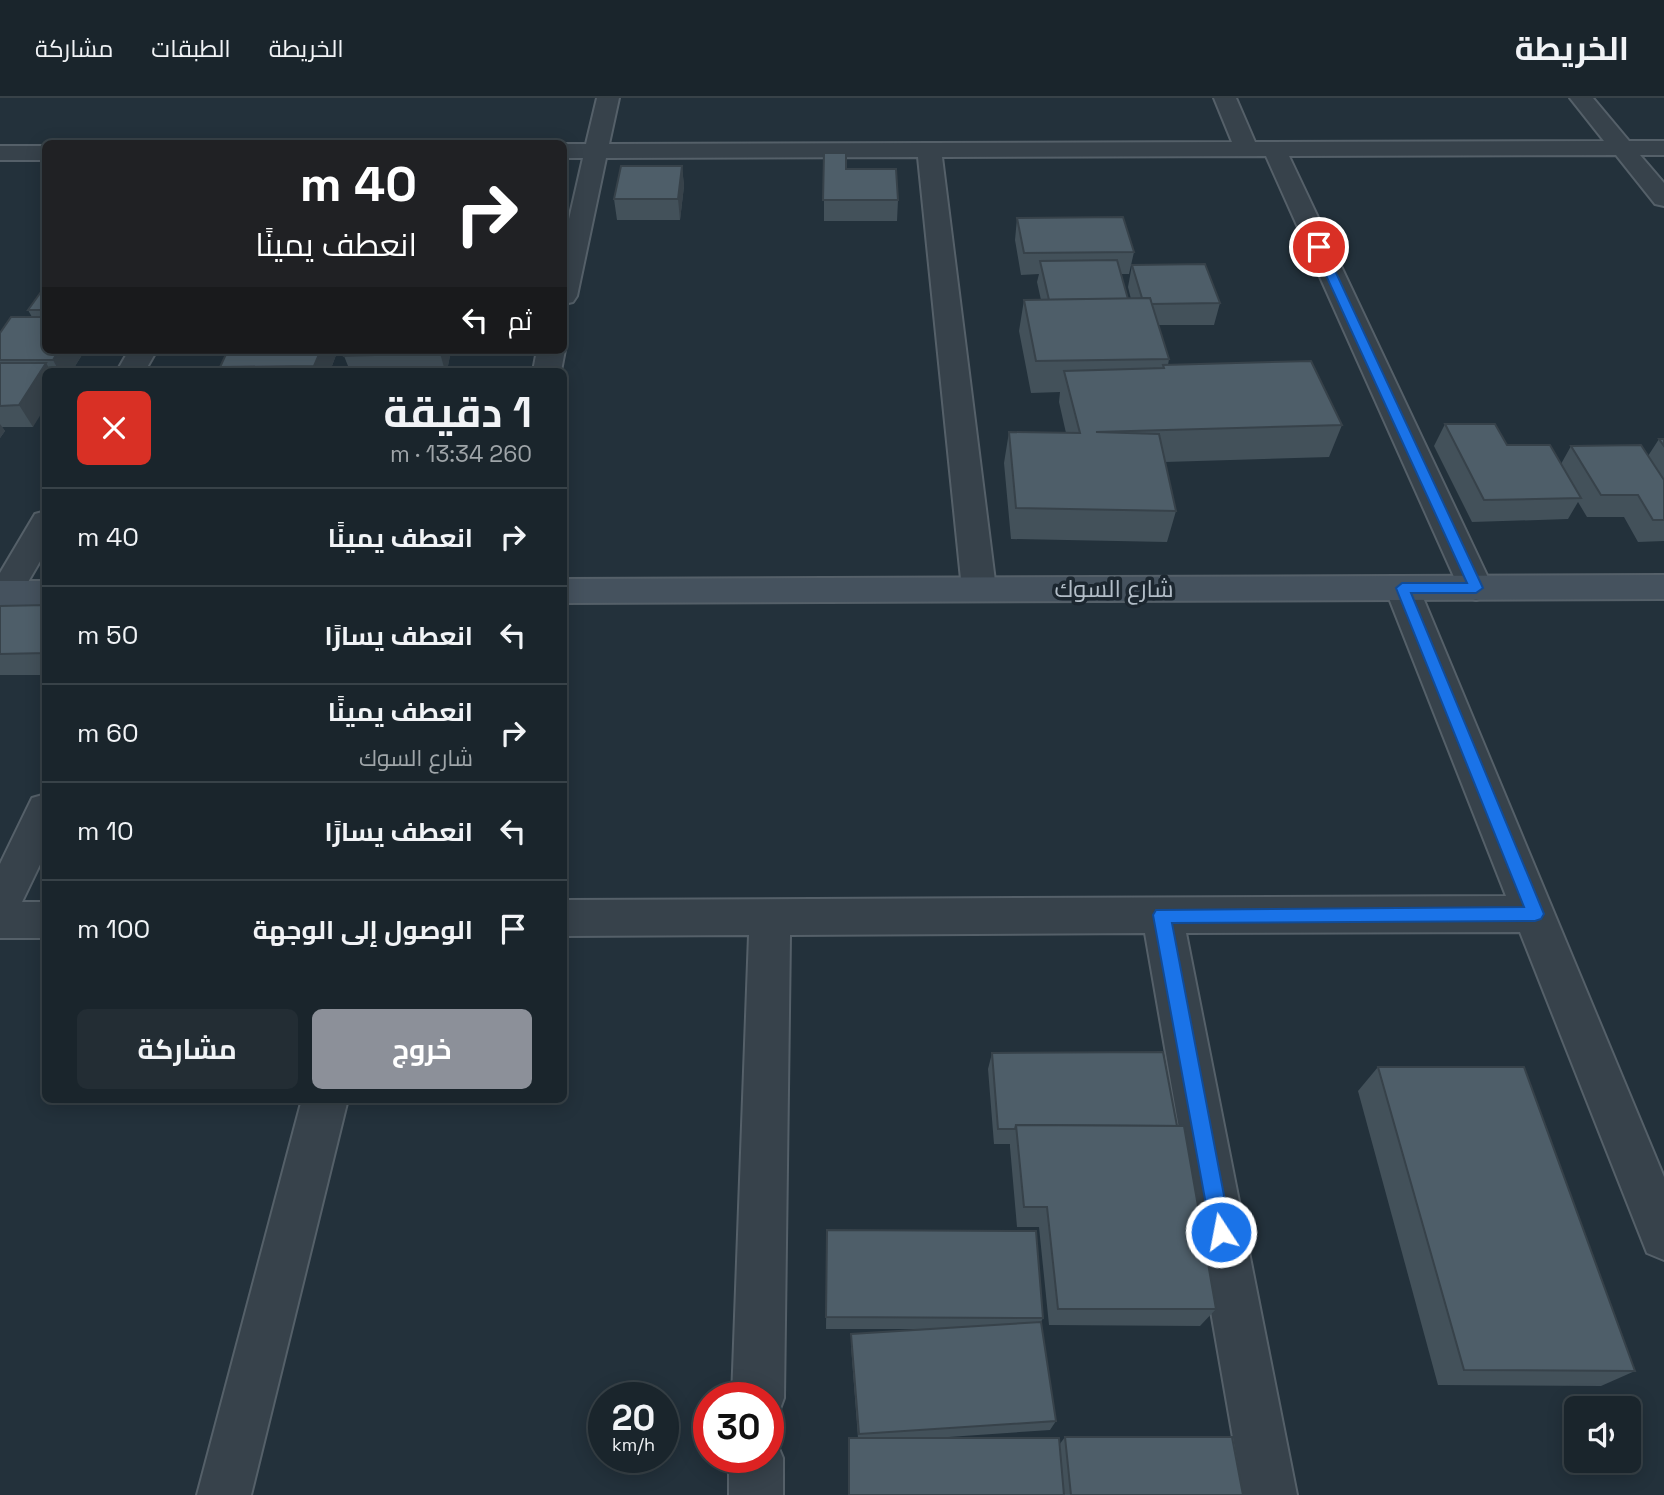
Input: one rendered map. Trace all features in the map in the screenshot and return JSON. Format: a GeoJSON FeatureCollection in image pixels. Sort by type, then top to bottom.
{"type":"FeatureCollection","features":[{"type":"Feature","properties":{"kind":"street"},"geometry":{"type":"LineString","coordinates":[[567,282],[608,98]]}},
{"type":"Feature","properties":{"kind":"street"},"geometry":{"type":"LineString","coordinates":[[1224,98],[1260,149],[1476,588]]}},
{"type":"Feature","properties":{"kind":"street"},"geometry":{"type":"LineString","coordinates":[[1581,98],[1664,199]]}},
{"type":"Feature","properties":{"kind":"street"},"geometry":{"type":"LineString","coordinates":[[567,151],[1664,148]]}},
{"type":"Feature","properties":{"kind":"street"},"geometry":{"type":"LineString","coordinates":[[929,150],[979,589]]}},
{"type":"Feature","properties":{"kind":"street"},"geometry":{"type":"LineString","coordinates":[[0,175],[9,153],[42,153]]}},
{"type":"Feature","properties":{"kind":"street"},"geometry":{"type":"LineString","coordinates":[[3,593],[42,529]]}},
{"type":"Feature","properties":{"kind":"street","name":"شارع السوك"},"geometry":{"type":"LineString","coordinates":[[567,591],[1664,587]]}},
{"type":"Feature","properties":{"kind":"street"},"geometry":{"type":"LineString","coordinates":[[1402,588],[1664,1236]]}},
{"type":"Feature","properties":{"kind":"street"},"geometry":{"type":"LineString","coordinates":[[3,593],[42,593]]}},
{"type":"Feature","properties":{"kind":"street"},"geometry":{"type":"LineString","coordinates":[[0,906],[42,817]]}},
{"type":"Feature","properties":{"kind":"street"},"geometry":{"type":"LineString","coordinates":[[567,918],[1535,914]]}},
{"type":"Feature","properties":{"kind":"street"},"geometry":{"type":"LineString","coordinates":[[1162,915],[1270,1495]]}},
{"type":"Feature","properties":{"kind":"street"},"geometry":{"type":"LineString","coordinates":[[758,1382],[770,917]]}},
{"type":"Feature","properties":{"kind":"street"},"geometry":{"type":"LineString","coordinates":[[0,920],[42,920]]}},
{"type":"Feature","properties":{"kind":"street"},"geometry":{"type":"LineString","coordinates":[[224,1495],[324,1103]]}},
{"type":"Feature","properties":{"kind":"street"},"geometry":{"type":"LineString","coordinates":[[755,1495],[756,1473]]}},
{"type":"Feature","properties":{"kind":"building"},"geometry":{"type":"Polygon","coordinates":[[[824,153],[846,153],[846,169],[896,169],[898,200],[823,200],[824,153]]]}},
{"type":"Feature","properties":{"kind":"building"},"geometry":{"type":"Polygon","coordinates":[[[621,166],[682,166],[678,199],[614,199],[621,166]]]}},
{"type":"Feature","properties":{"kind":"building"},"geometry":{"type":"Polygon","coordinates":[[[1123,217],[1134,252],[1024,253],[1017,218],[1123,217]]]}},
{"type":"Feature","properties":{"kind":"building"},"geometry":{"type":"Polygon","coordinates":[[[1117,260],[1128,299],[1049,300],[1040,261],[1117,260]]]}},
{"type":"Feature","properties":{"kind":"building"},"geometry":{"type":"Polygon","coordinates":[[[1205,264],[1220,303],[1151,304],[1150,298],[1142,298],[1132,265],[1205,264]]]}},
{"type":"Feature","properties":{"kind":"building"},"geometry":{"type":"Polygon","coordinates":[[[42,291],[42,310],[28,310],[42,291]]]}},
{"type":"Feature","properties":{"kind":"building"},"geometry":{"type":"Polygon","coordinates":[[[1150,298],[1169,359],[1036,361],[1024,300],[1150,298]]]}},
{"type":"Feature","properties":{"kind":"building"},"geometry":{"type":"Polygon","coordinates":[[[11,317],[42,317],[42,354],[57,354],[53,360],[0,360],[0,333],[11,317]]]}},
{"type":"Feature","properties":{"kind":"building"},"geometry":{"type":"Polygon","coordinates":[[[226,354],[319,354],[314,366],[220,367],[226,354]]]}},
{"type":"Feature","properties":{"kind":"building"},"geometry":{"type":"Polygon","coordinates":[[[345,354],[408,354],[344,356],[345,354]]]}},
{"type":"Feature","properties":{"kind":"building"},"geometry":{"type":"Polygon","coordinates":[[[1311,361],[1342,425],[1096,432],[1159,434],[1176,511],[1016,508],[1009,432],[1080,433],[1064,371],[1311,361]]]}},
{"type":"Feature","properties":{"kind":"building"},"geometry":{"type":"Polygon","coordinates":[[[0,363],[46,363],[19,405],[0,406],[0,363]]]}},
{"type":"Feature","properties":{"kind":"building"},"geometry":{"type":"Polygon","coordinates":[[[1445,424],[1495,424],[1507,445],[1550,445],[1581,498],[1484,500],[1445,424]]]}},
{"type":"Feature","properties":{"kind":"building"},"geometry":{"type":"Polygon","coordinates":[[[1641,445],[1664,480],[1664,520],[1653,520],[1638,495],[1601,495],[1571,446],[1641,445]]]}},
{"type":"Feature","properties":{"kind":"building"},"geometry":{"type":"Polygon","coordinates":[[[42,605],[42,653],[0,654],[0,606],[42,605]]]}},
{"type":"Feature","properties":{"kind":"building"},"geometry":{"type":"Polygon","coordinates":[[[1163,1052],[1177,1126],[1016,1125],[1015,1129],[998,1129],[992,1053],[1163,1052]]]}},
{"type":"Feature","properties":{"kind":"building"},"geometry":{"type":"Polygon","coordinates":[[[1378,1067],[1524,1067],[1635,1371],[1464,1370],[1378,1067]]]}},
{"type":"Feature","properties":{"kind":"building"},"geometry":{"type":"Polygon","coordinates":[[[1016,1125],[1184,1126],[1216,1309],[1058,1309],[1047,1207],[1024,1207],[1016,1125]]]}},
{"type":"Feature","properties":{"kind":"building"},"geometry":{"type":"Polygon","coordinates":[[[827,1230],[1036,1231],[1043,1318],[826,1317],[827,1230]]]}},
{"type":"Feature","properties":{"kind":"building"},"geometry":{"type":"Polygon","coordinates":[[[1041,1322],[1056,1421],[859,1434],[851,1334],[1041,1322]]]}},
{"type":"Feature","properties":{"kind":"building"},"geometry":{"type":"Polygon","coordinates":[[[1065,1437],[1232,1437],[1243,1495],[1071,1495],[1065,1437]]]}},
{"type":"Feature","properties":{"kind":"building"},"geometry":{"type":"Polygon","coordinates":[[[849,1438],[1059,1438],[1064,1495],[849,1495],[849,1438]]]}},
{"type":"Feature","properties":{"kind":"route"},"geometry":{"type":"LineString","coordinates":[[1221,1232],[1162,915],[1535,914],[1402,588],[1476,588],[1319,247]]}}]}
